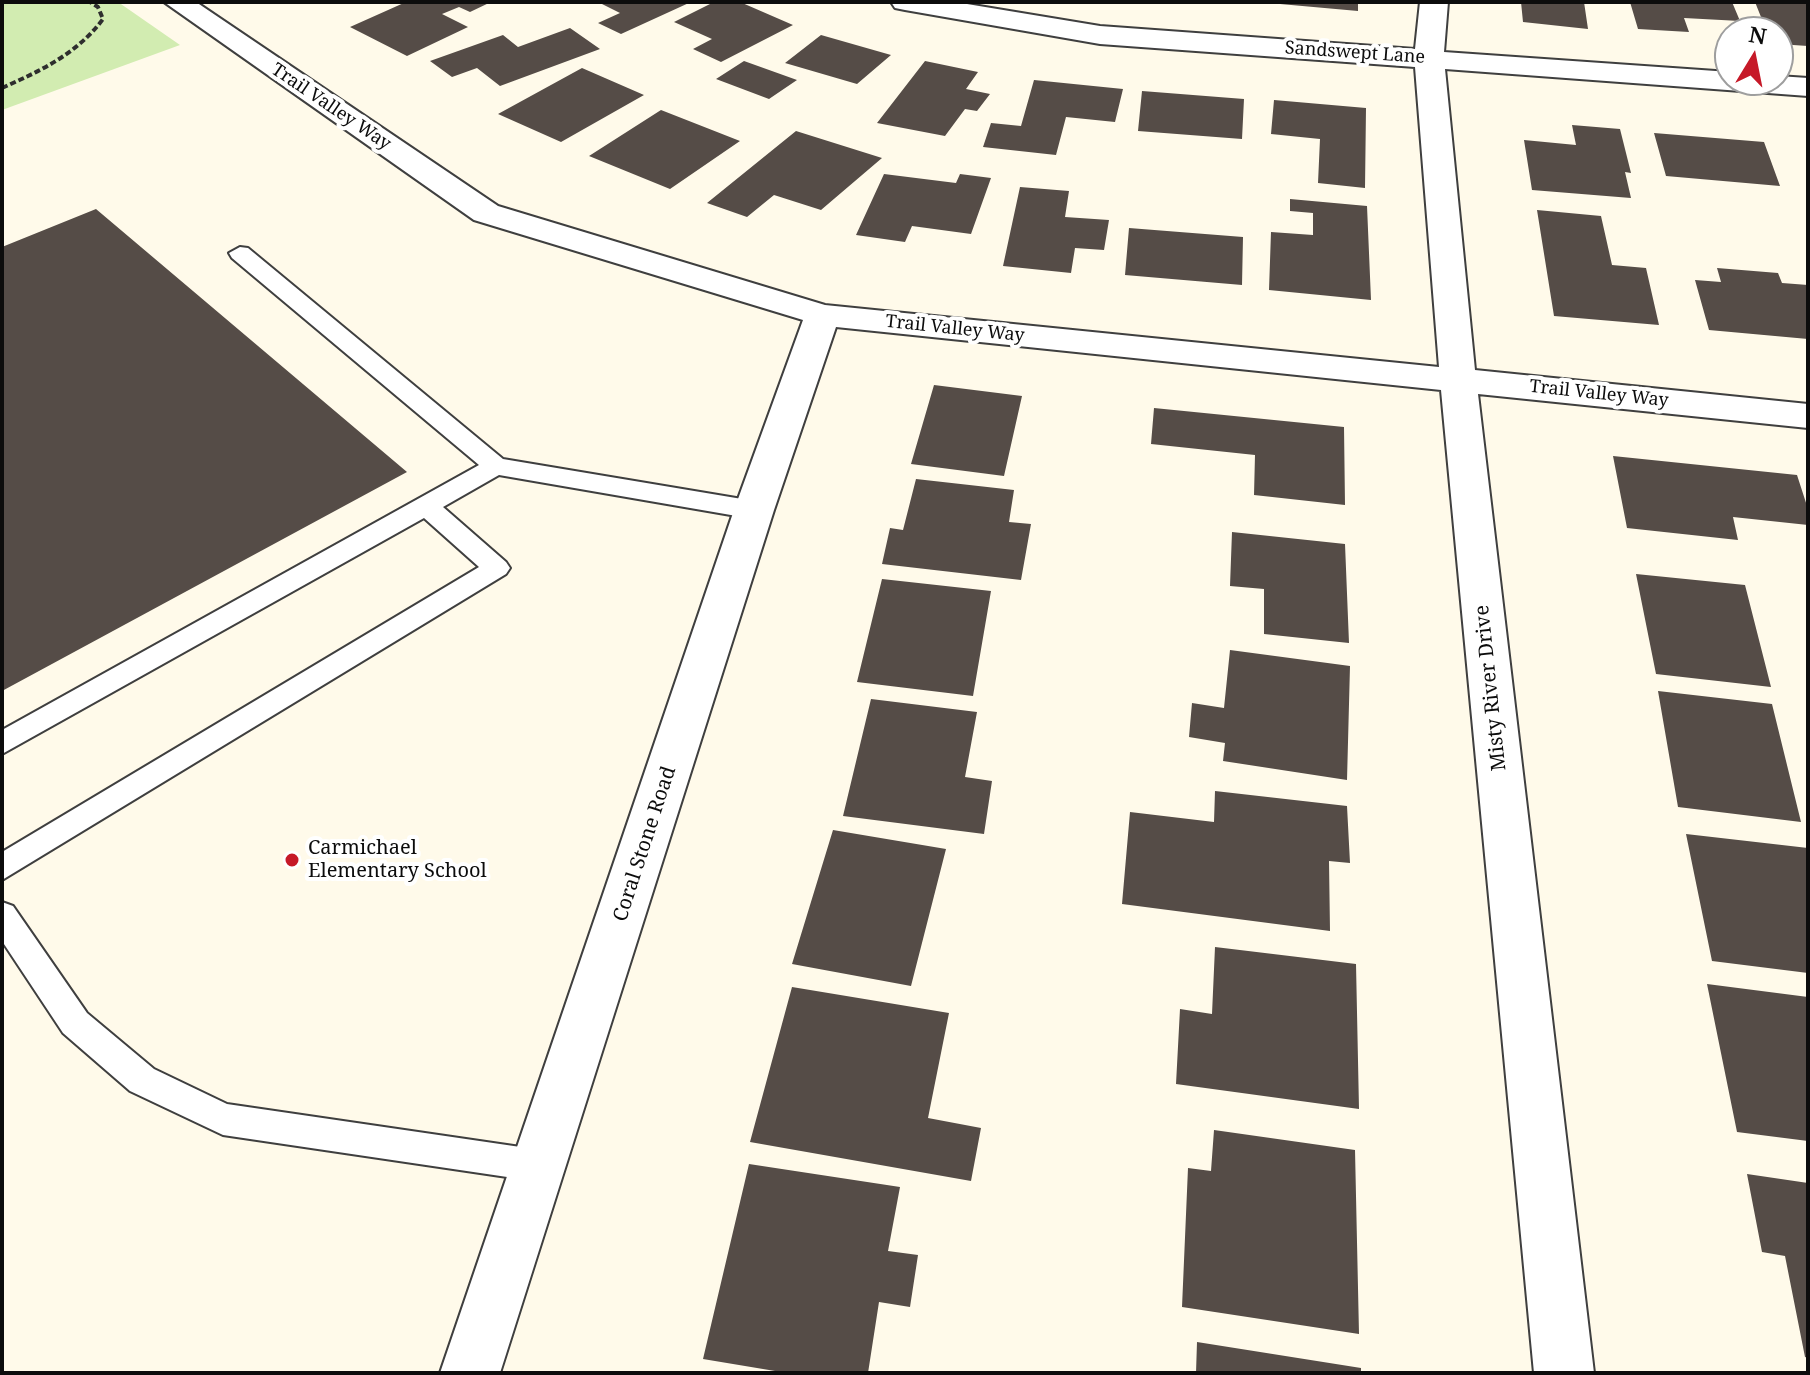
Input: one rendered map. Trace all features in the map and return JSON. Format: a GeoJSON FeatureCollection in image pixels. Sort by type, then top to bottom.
{"type":"FeatureCollection","features":[{"type":"Feature","properties":{"kind":"street","name":"Trail Valley Way"},"geometry":{"type":"LineString","coordinates":[[178,2],[486,213],[822,315],[1808,416]]}},
{"type":"Feature","properties":{"kind":"street","name":"Sandswept Lane"},"geometry":{"type":"LineString","coordinates":[[905,2],[1100,35],[1808,87]]}},
{"type":"Feature","properties":{"kind":"street","name":"Misty River Drive"},"geometry":{"type":"LineString","coordinates":[[1434,2],[1429,59],[1458,380],[1564,1373]]}},
{"type":"Feature","properties":{"kind":"street","name":"Coral Stone Road"},"geometry":{"type":"LineString","coordinates":[[470,1373],[541,1166],[754,510],[822,315]]}},
{"type":"Feature","properties":{"kind":"lane"},"geometry":{"type":"LineString","coordinates":[[240,253],[496,466],[754,510]]}},
{"type":"Feature","properties":{"kind":"lane"},"geometry":{"type":"LineString","coordinates":[[2,743],[496,466]]}},
{"type":"Feature","properties":{"kind":"lane"},"geometry":{"type":"LineString","coordinates":[[2,867],[497,568],[426,506]]}},
{"type":"Feature","properties":{"kind":"lane"},"geometry":{"type":"LineString","coordinates":[[2,915],[75,1023],[142,1080],[223,1119],[541,1166]]}},
{"type":"Feature","properties":{"kind":"path"},"geometry":{"type":"LineString","coordinates":[[2,88],[80,45],[97,29],[103,19],[98,7],[90,2]]}},
{"type":"Feature","properties":{"kind":"green space"},"geometry":{"type":"Polygon","coordinates":[[[2,2],[118,2],[180,45],[2,110],[2,2]]]}},
{"type":"Feature","properties":{"kind":"building"},"geometry":{"type":"Polygon","coordinates":[[[406,2],[491,2],[470,12],[459,7],[442,14],[468,27],[407,56],[350,27],[406,2]]]}},
{"type":"Feature","properties":{"kind":"building"},"geometry":{"type":"Polygon","coordinates":[[[598,2],[691,2],[621,34],[598,23],[620,13],[598,2]]]}},
{"type":"Feature","properties":{"kind":"building"},"geometry":{"type":"Polygon","coordinates":[[[714,2],[740,2],[793,25],[721,62],[693,49],[712,39],[674,22],[714,2]]]}},
{"type":"Feature","properties":{"kind":"building"},"geometry":{"type":"Polygon","coordinates":[[[1358,2],[1358,11],[1280,4],[1358,2]]]}},
{"type":"Feature","properties":{"kind":"building"},"geometry":{"type":"Polygon","coordinates":[[[1521,2],[1584,2],[1588,29],[1523,22],[1521,2]]]}},
{"type":"Feature","properties":{"kind":"building"},"geometry":{"type":"Polygon","coordinates":[[[1630,2],[1732,2],[1738,16],[1714,16],[1714,20],[1684,18],[1689,32],[1638,29],[1630,2]]]}},
{"type":"Feature","properties":{"kind":"building"},"geometry":{"type":"Polygon","coordinates":[[[1755,2],[1808,2],[1808,46],[1794,45],[1794,16],[1761,16],[1755,2]]]}},
{"type":"Feature","properties":{"kind":"building"},"geometry":{"type":"Polygon","coordinates":[[[570,28],[600,49],[500,86],[477,68],[452,77],[430,61],[503,35],[518,47],[570,28]]]}},
{"type":"Feature","properties":{"kind":"building"},"geometry":{"type":"Polygon","coordinates":[[[821,35],[891,55],[857,84],[785,63],[821,35]]]}},
{"type":"Feature","properties":{"kind":"building"},"geometry":{"type":"Polygon","coordinates":[[[744,61],[797,80],[769,99],[716,79],[744,61]]]}},
{"type":"Feature","properties":{"kind":"building"},"geometry":{"type":"Polygon","coordinates":[[[925,61],[978,72],[966,89],[990,94],[977,111],[965,109],[945,136],[877,123],[925,61]]]}},
{"type":"Feature","properties":{"kind":"building"},"geometry":{"type":"Polygon","coordinates":[[[582,68],[644,95],[561,142],[498,114],[582,68]]]}},
{"type":"Feature","properties":{"kind":"building"},"geometry":{"type":"Polygon","coordinates":[[[1034,80],[1123,89],[1115,122],[1066,117],[1056,155],[983,147],[991,123],[1021,126],[1034,80]]]}},
{"type":"Feature","properties":{"kind":"building"},"geometry":{"type":"Polygon","coordinates":[[[1142,91],[1244,99],[1242,139],[1138,131],[1142,91]]]}},
{"type":"Feature","properties":{"kind":"building"},"geometry":{"type":"Polygon","coordinates":[[[1274,100],[1366,108],[1365,188],[1318,183],[1320,139],[1271,134],[1274,100]]]}},
{"type":"Feature","properties":{"kind":"building"},"geometry":{"type":"Polygon","coordinates":[[[661,110],[740,141],[670,189],[589,156],[661,110]]]}},
{"type":"Feature","properties":{"kind":"building"},"geometry":{"type":"Polygon","coordinates":[[[1572,125],[1620,129],[1631,173],[1625,172],[1631,198],[1532,190],[1524,140],[1576,145],[1572,125]]]}},
{"type":"Feature","properties":{"kind":"building"},"geometry":{"type":"Polygon","coordinates":[[[796,131],[882,158],[821,210],[774,195],[747,217],[707,203],[796,131]]]}},
{"type":"Feature","properties":{"kind":"building"},"geometry":{"type":"Polygon","coordinates":[[[1654,133],[1764,142],[1780,186],[1666,176],[1654,133]]]}},
{"type":"Feature","properties":{"kind":"building"},"geometry":{"type":"Polygon","coordinates":[[[884,174],[956,183],[960,174],[991,178],[971,234],[912,226],[905,242],[856,235],[884,174]]]}},
{"type":"Feature","properties":{"kind":"building"},"geometry":{"type":"Polygon","coordinates":[[[1020,187],[1069,191],[1065,217],[1109,220],[1104,250],[1075,248],[1071,273],[1003,266],[1020,187]]]}},
{"type":"Feature","properties":{"kind":"building"},"geometry":{"type":"Polygon","coordinates":[[[1290,199],[1367,206],[1371,300],[1269,290],[1271,232],[1313,235],[1313,213],[1290,211],[1290,199]]]}},
{"type":"Feature","properties":{"kind":"building"},"geometry":{"type":"Polygon","coordinates":[[[96,209],[407,472],[2,691],[2,247],[96,209]]]}},
{"type":"Feature","properties":{"kind":"building"},"geometry":{"type":"Polygon","coordinates":[[[1537,210],[1601,216],[1612,265],[1646,268],[1659,325],[1554,316],[1537,210]]]}},
{"type":"Feature","properties":{"kind":"building"},"geometry":{"type":"Polygon","coordinates":[[[1129,228],[1243,237],[1242,285],[1125,275],[1129,228]]]}},
{"type":"Feature","properties":{"kind":"building"},"geometry":{"type":"Polygon","coordinates":[[[1717,268],[1778,273],[1782,283],[1808,285],[1808,339],[1709,330],[1695,280],[1721,282],[1717,268]]]}},
{"type":"Feature","properties":{"kind":"building"},"geometry":{"type":"Polygon","coordinates":[[[934,385],[1022,396],[1004,476],[911,464],[934,385]]]}},
{"type":"Feature","properties":{"kind":"building"},"geometry":{"type":"Polygon","coordinates":[[[1154,408],[1344,427],[1345,505],[1254,495],[1255,455],[1151,444],[1154,408]]]}},
{"type":"Feature","properties":{"kind":"building"},"geometry":{"type":"Polygon","coordinates":[[[1613,456],[1797,475],[1808,509],[1808,525],[1733,517],[1738,540],[1627,528],[1613,456]]]}},
{"type":"Feature","properties":{"kind":"building"},"geometry":{"type":"Polygon","coordinates":[[[916,479],[1014,490],[1009,522],[1031,524],[1021,580],[882,564],[890,528],[903,530],[916,479]]]}},
{"type":"Feature","properties":{"kind":"building"},"geometry":{"type":"Polygon","coordinates":[[[1232,532],[1345,544],[1349,643],[1264,634],[1264,589],[1230,586],[1232,532]]]}},
{"type":"Feature","properties":{"kind":"building"},"geometry":{"type":"Polygon","coordinates":[[[1636,574],[1745,585],[1771,687],[1656,674],[1636,574]]]}},
{"type":"Feature","properties":{"kind":"building"},"geometry":{"type":"Polygon","coordinates":[[[882,579],[991,591],[973,696],[857,682],[882,579]]]}},
{"type":"Feature","properties":{"kind":"building"},"geometry":{"type":"Polygon","coordinates":[[[1230,650],[1350,666],[1347,780],[1223,761],[1225,743],[1189,737],[1192,703],[1224,708],[1230,650]]]}},
{"type":"Feature","properties":{"kind":"building"},"geometry":{"type":"Polygon","coordinates":[[[1658,691],[1772,704],[1801,822],[1678,807],[1658,691]]]}},
{"type":"Feature","properties":{"kind":"building"},"geometry":{"type":"Polygon","coordinates":[[[871,699],[977,712],[965,777],[992,781],[984,834],[843,816],[871,699]]]}},
{"type":"Feature","properties":{"kind":"building"},"geometry":{"type":"Polygon","coordinates":[[[1215,791],[1347,806],[1350,863],[1329,861],[1330,931],[1122,904],[1130,812],[1214,822],[1215,791]]]}},
{"type":"Feature","properties":{"kind":"building"},"geometry":{"type":"Polygon","coordinates":[[[833,830],[946,849],[911,986],[792,964],[833,830]]]}},
{"type":"Feature","properties":{"kind":"building"},"geometry":{"type":"Polygon","coordinates":[[[1686,834],[1808,848],[1808,973],[1712,961],[1686,834]]]}},
{"type":"Feature","properties":{"kind":"building"},"geometry":{"type":"Polygon","coordinates":[[[1215,947],[1356,964],[1359,1109],[1176,1084],[1180,1009],[1212,1014],[1215,947]]]}},
{"type":"Feature","properties":{"kind":"building"},"geometry":{"type":"Polygon","coordinates":[[[1707,984],[1808,997],[1808,1141],[1737,1132],[1707,984]]]}},
{"type":"Feature","properties":{"kind":"building"},"geometry":{"type":"Polygon","coordinates":[[[792,987],[949,1013],[928,1118],[981,1128],[971,1181],[750,1142],[792,987]]]}},
{"type":"Feature","properties":{"kind":"building"},"geometry":{"type":"Polygon","coordinates":[[[1214,1130],[1355,1150],[1359,1334],[1182,1307],[1188,1168],[1211,1171],[1214,1130]]]}},
{"type":"Feature","properties":{"kind":"building"},"geometry":{"type":"Polygon","coordinates":[[[749,1164],[900,1187],[888,1251],[918,1255],[910,1307],[879,1302],[868,1373],[787,1373],[703,1359],[749,1164]]]}},
{"type":"Feature","properties":{"kind":"building"},"geometry":{"type":"Polygon","coordinates":[[[1747,1174],[1808,1183],[1808,1358],[1805,1357],[1785,1256],[1762,1252],[1747,1174]]]}},
{"type":"Feature","properties":{"kind":"building"},"geometry":{"type":"Polygon","coordinates":[[[1197,1342],[1361,1368],[1361,1373],[1196,1373],[1197,1342]]]}},
{"type":"Feature","properties":{"kind":"place","name":"Carmichael Elementary School"},"geometry":{"type":"Point","coordinates":[292,860]}}]}
